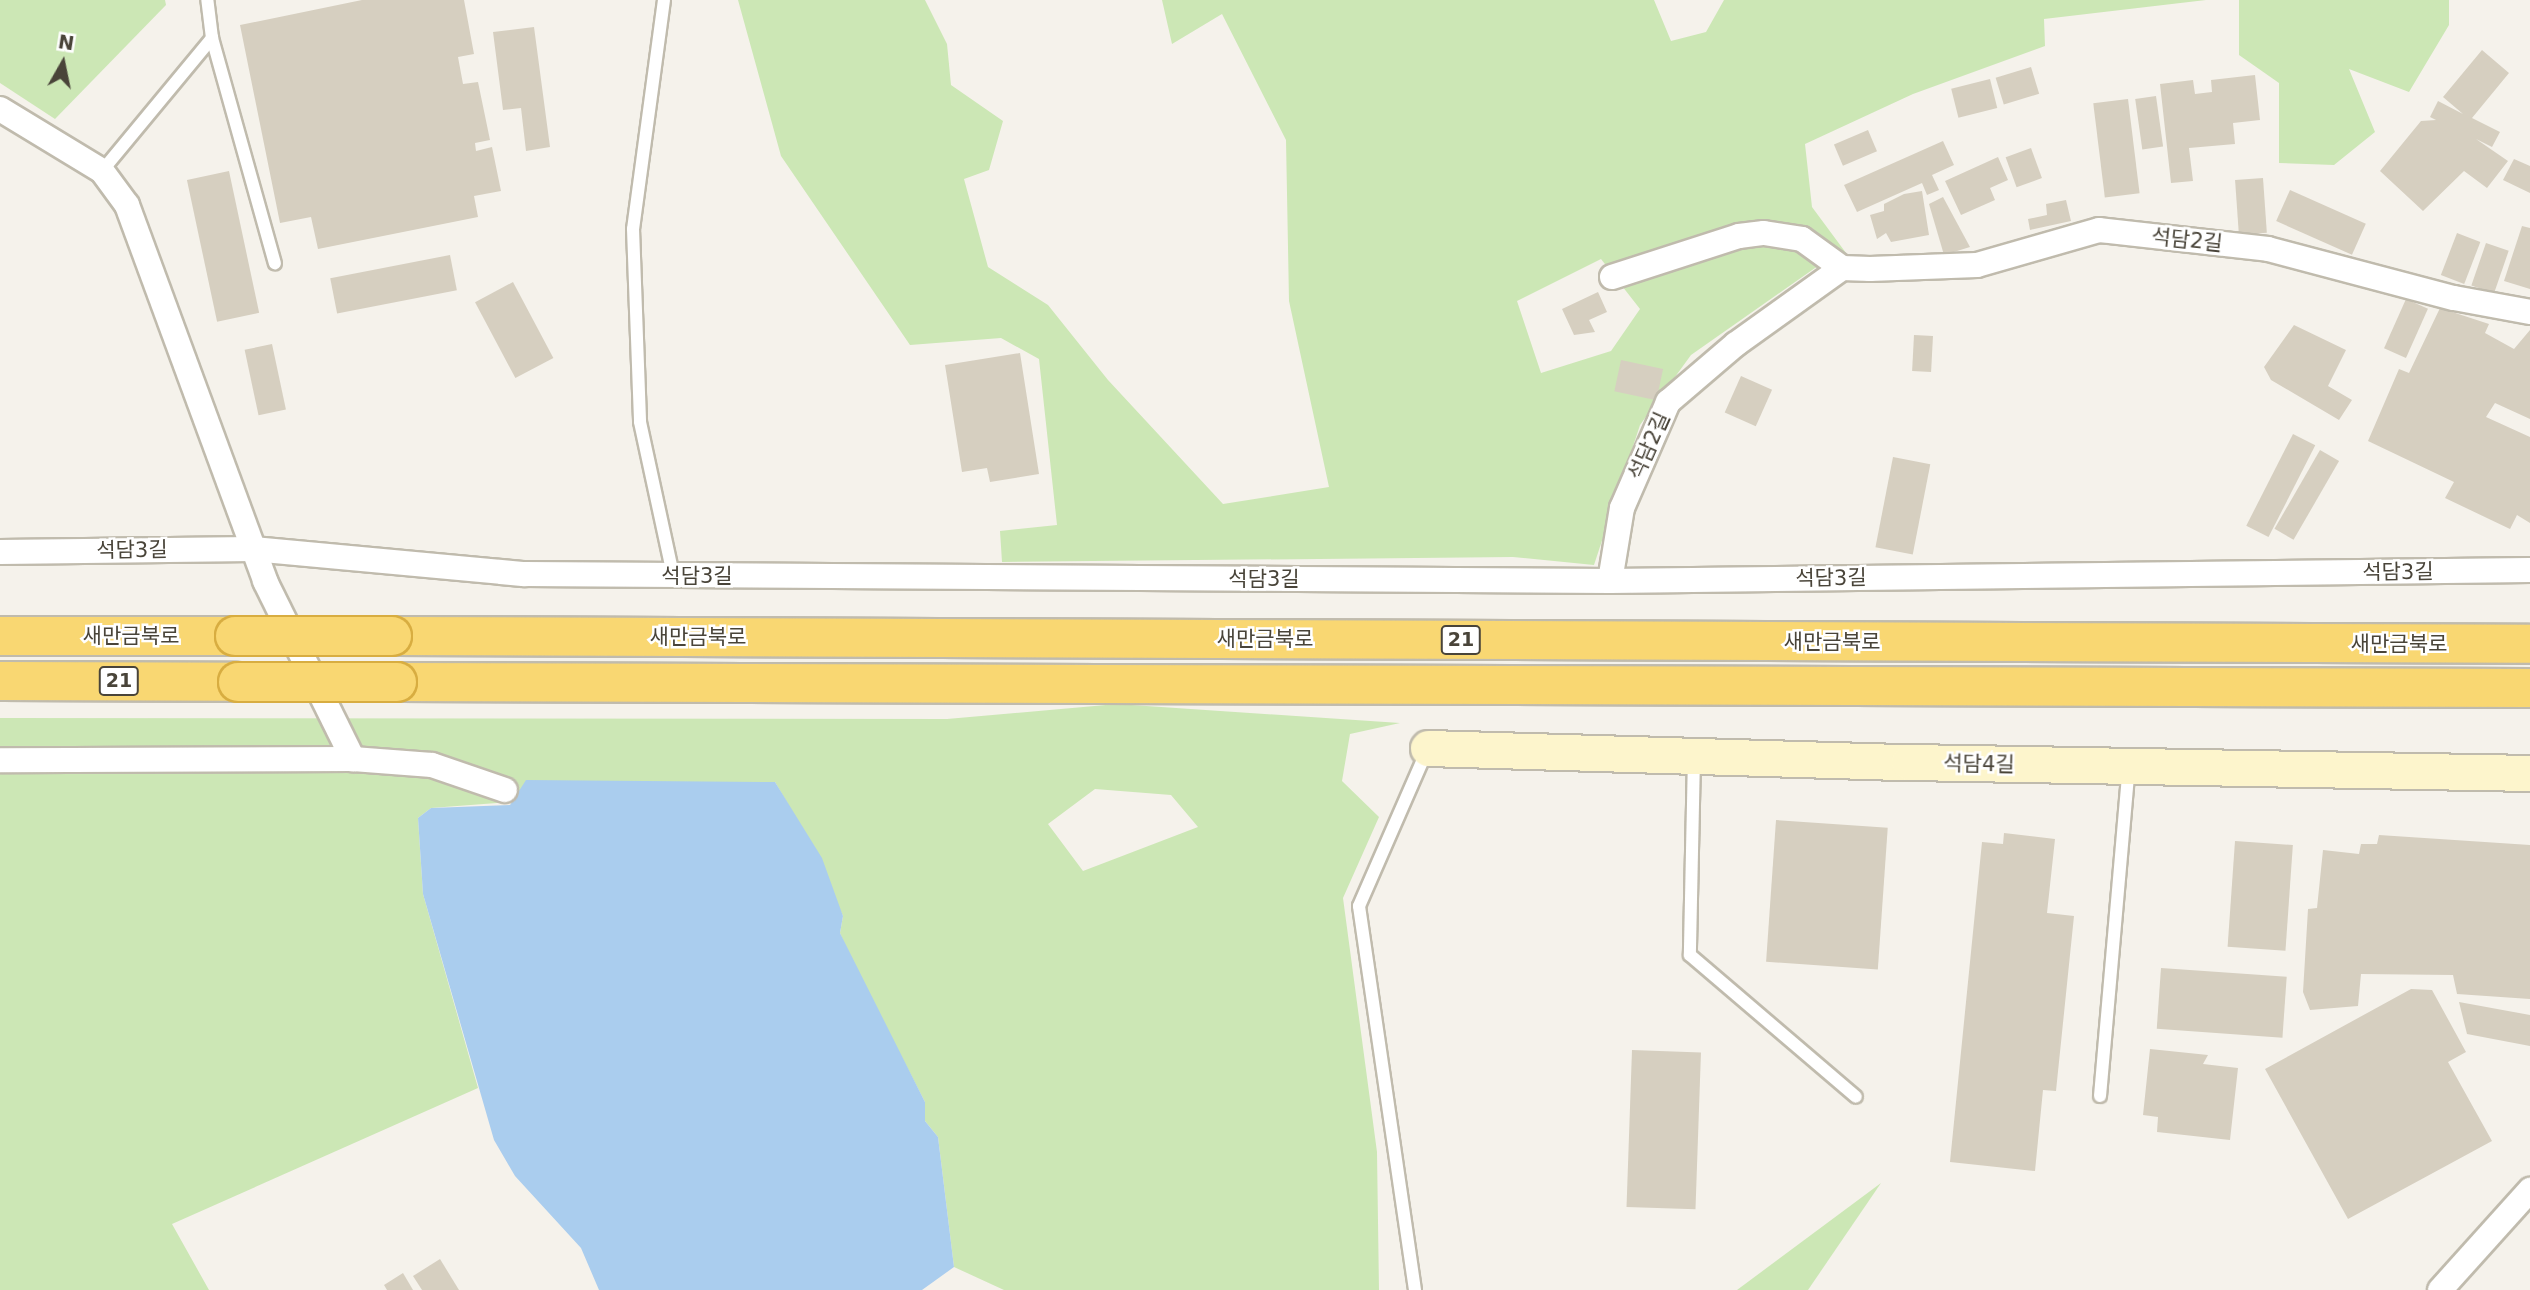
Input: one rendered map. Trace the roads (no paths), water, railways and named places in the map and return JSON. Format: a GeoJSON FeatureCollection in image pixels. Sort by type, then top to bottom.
{"type":"FeatureCollection","features":[{"type":"Feature","properties":{"kind":"highway","name":"새만금북로"},"geometry":{"type":"LineString","coordinates":[[0,636],[2530,644]]}},
{"type":"Feature","properties":{"kind":"highway","name":"새만금북로"},"geometry":{"type":"LineString","coordinates":[[0,681],[2530,688]]}},
{"type":"Feature","properties":{"kind":"street"},"geometry":{"type":"LineString","coordinates":[[0,109],[102,171],[127,205],[253,549],[328,717],[353,759]]}},
{"type":"Feature","properties":{"kind":"street","name":"석담2길"},"geometry":{"type":"LineString","coordinates":[[1610,581],[1622,508],[1668,402],[1736,344],[1842,268],[1978,265],[2014,251],[2099,230],[2268,249],[2454,298],[2530,312]]}},
{"type":"Feature","properties":{"kind":"street"},"geometry":{"type":"LineString","coordinates":[[1612,277],[1740,236],[1764,233],[1802,239],[1842,268]]}},
{"type":"Feature","properties":{"kind":"street","name":"석담3길"},"geometry":{"type":"LineString","coordinates":[[0,552],[253,549],[525,574],[1610,581],[2530,570]]}},
{"type":"Feature","properties":{"kind":"street","name":"석담4길"},"geometry":{"type":"LineString","coordinates":[[1428,748],[2530,773]]}},
{"type":"Feature","properties":{"kind":"street"},"geometry":{"type":"LineString","coordinates":[[0,760],[353,759],[432,765],[505,790]]}},
{"type":"Feature","properties":{"kind":"street"},"geometry":{"type":"LineString","coordinates":[[2440,1290],[2530,1190]]}},
{"type":"Feature","properties":{"kind":"lane"},"geometry":{"type":"LineString","coordinates":[[207,0],[212,38],[275,263]]}},
{"type":"Feature","properties":{"kind":"lane"},"geometry":{"type":"LineString","coordinates":[[664,0],[633,229],[640,422],[673,575]]}},
{"type":"Feature","properties":{"kind":"lane"},"geometry":{"type":"LineString","coordinates":[[102,171],[212,38]]}},
{"type":"Feature","properties":{"kind":"lane"},"geometry":{"type":"LineString","coordinates":[[1415,1290],[1359,906],[1428,748]]}},
{"type":"Feature","properties":{"kind":"lane"},"geometry":{"type":"LineString","coordinates":[[1694,756],[1690,955],[1856,1097]]}},
{"type":"Feature","properties":{"kind":"lane"},"geometry":{"type":"LineString","coordinates":[[2100,1096],[2129,766]]}},
{"type":"Feature","properties":{"kind":"water"},"geometry":{"type":"Polygon","coordinates":[[[526,780],[775,782],[822,858],[843,916],[840,933],[925,1102],[925,1121],[938,1137],[954,1267],[922,1290],[599,1290],[581,1248],[515,1176],[494,1140],[423,894],[418,818],[431,808],[510,805],[526,780]]]}}]}
